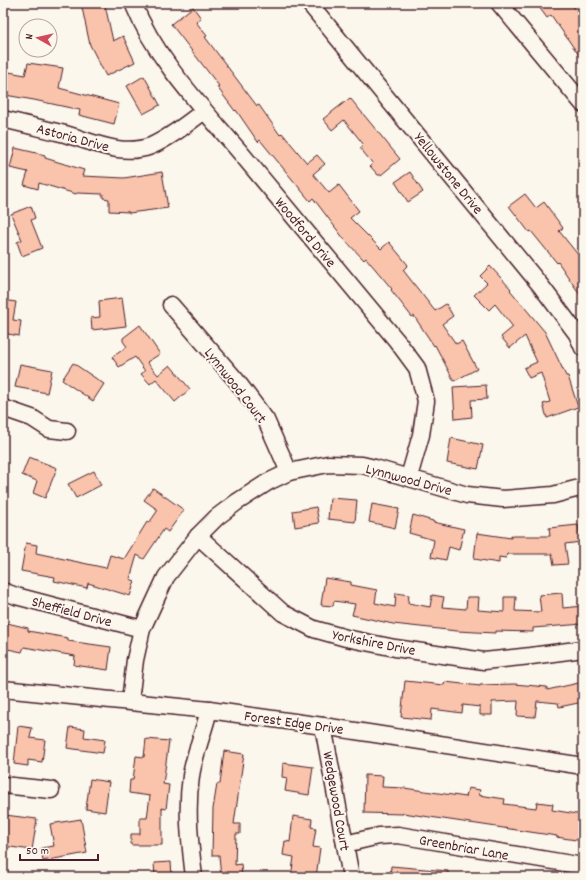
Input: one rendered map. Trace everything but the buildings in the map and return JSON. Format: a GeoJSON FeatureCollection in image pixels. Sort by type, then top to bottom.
{"type":"FeatureCollection","features":[{"type":"Feature","properties":{"kind":"street","name":"Woodford Drive"},"geometry":{"type":"LineString","coordinates":[[133,3],[140,19],[162,55],[204,111],[392,335],[417,368],[426,401],[421,435],[409,478]]}},
{"type":"Feature","properties":{"kind":"street","name":"Yellowstone Drive"},"geometry":{"type":"LineString","coordinates":[[309,3],[581,337]]}},
{"type":"Feature","properties":{"kind":"street"},"geometry":{"type":"LineString","coordinates":[[499,3],[583,104]]}},
{"type":"Feature","properties":{"kind":"street","name":"Astoria Drive"},"geometry":{"type":"LineString","coordinates":[[3,119],[120,150],[140,149],[152,146],[204,111]]}},
{"type":"Feature","properties":{"kind":"street","name":"Lynnwood Court"},"geometry":{"type":"LineString","coordinates":[[171,305],[236,380],[266,420],[289,472]]}},
{"type":"Feature","properties":{"kind":"street"},"geometry":{"type":"LineString","coordinates":[[3,408],[32,418],[49,429],[67,431]]}},
{"type":"Feature","properties":{"kind":"street","name":"Lynnwood Drive"},"geometry":{"type":"LineString","coordinates":[[130,702],[135,660],[142,629],[166,577],[198,536],[217,516],[268,482],[289,472],[328,464],[362,465],[466,495],[503,499],[553,496],[583,487]]}},
{"type":"Feature","properties":{"kind":"street","name":"Yorkshire Drive"},"geometry":{"type":"LineString","coordinates":[[198,536],[283,613],[314,629],[346,638],[394,648],[484,660],[531,656],[583,648]]}},
{"type":"Feature","properties":{"kind":"street","name":"Sheffield Drive"},"geometry":{"type":"LineString","coordinates":[[3,591],[16,596],[142,629]]}},
{"type":"Feature","properties":{"kind":"street","name":"Forest Edge Drive"},"geometry":{"type":"LineString","coordinates":[[3,689],[210,710],[583,766]]}},
{"type":"Feature","properties":{"kind":"street"},"geometry":{"type":"LineString","coordinates":[[194,877],[188,825],[191,775],[210,710]]}},
{"type":"Feature","properties":{"kind":"street","name":"Wedgewood Court"},"geometry":{"type":"LineString","coordinates":[[323,726],[351,877]]}},
{"type":"Feature","properties":{"kind":"street"},"geometry":{"type":"LineString","coordinates":[[3,784],[51,790]]}},
{"type":"Feature","properties":{"kind":"street","name":"Greenbriar Lane"},"geometry":{"type":"LineString","coordinates":[[345,844],[379,836],[398,836],[583,866]]}}]}
